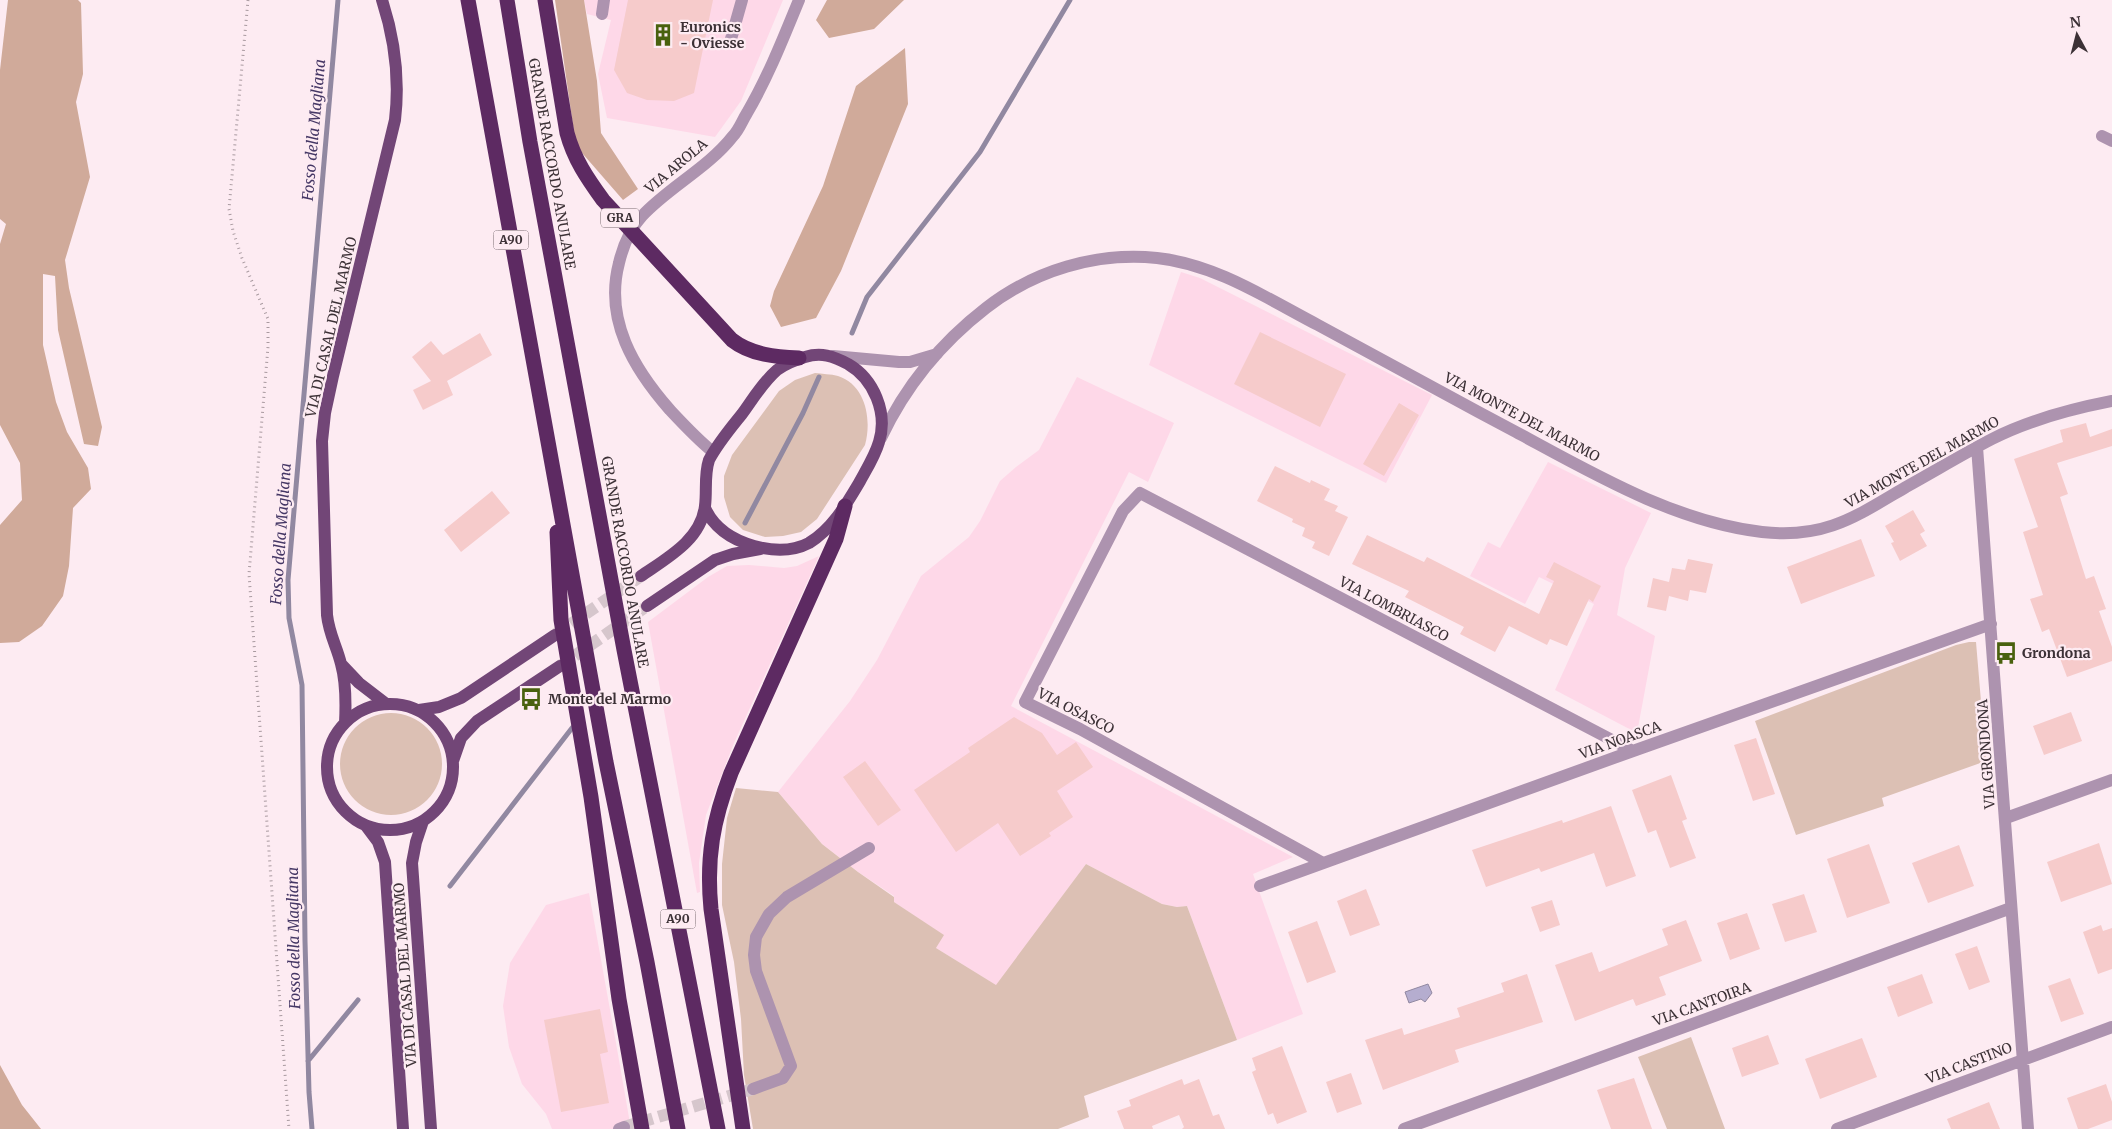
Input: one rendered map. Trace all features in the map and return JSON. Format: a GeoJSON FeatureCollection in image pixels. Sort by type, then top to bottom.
{"type":"FeatureCollection","features":[{"type":"Feature","properties":{"kind":"highway","name":"A90"},"geometry":{"type":"LineString","coordinates":[[468,0],[606,762],[647,962],[678,1129]]}},
{"type":"Feature","properties":{"kind":"highway","name":"GRANDE RACCORDO ANULARE"},"geometry":{"type":"LineString","coordinates":[[507,0],[530,142],[644,748],[718,1126]]}},
{"type":"Feature","properties":{"kind":"highway","name":"GRA"},"geometry":{"type":"LineString","coordinates":[[545,0],[567,133],[573,153],[592,185],[603,200],[732,340],[742,347],[768,355],[800,358]]}},
{"type":"Feature","properties":{"kind":"highway"},"geometry":{"type":"LineString","coordinates":[[555,480],[561,620],[592,797],[619,999],[642,1129]]}},
{"type":"Feature","properties":{"kind":"highway"},"geometry":{"type":"LineString","coordinates":[[742,1123],[710,902],[709,868],[713,832],[718,809],[731,773],[836,539],[845,506]]}},
{"type":"Feature","properties":{"kind":"main road","name":"VIA DI CASAL DEL MARMO"},"geometry":{"type":"LineString","coordinates":[[345,723],[346,709],[341,664],[332,641],[327,615],[322,441],[329,392],[394,120],[397,95],[394,45],[382,0]]}},
{"type":"Feature","properties":{"kind":"main road"},"geometry":{"type":"LineString","coordinates":[[641,576],[688,541],[700,522],[705,508],[706,474],[714,452],[779,368],[800,358],[827,355],[851,366],[867,380],[880,409],[880,440],[874,455],[845,506],[829,527],[808,543],[786,550],[763,549],[733,554],[715,560],[647,606]]}},
{"type":"Feature","properties":{"kind":"main road"},"geometry":{"type":"LineString","coordinates":[[705,508],[713,521],[728,535],[763,549]]}},
{"type":"Feature","properties":{"kind":"main road"},"geometry":{"type":"LineString","coordinates":[[419,710],[438,707],[461,698],[555,635]]}},
{"type":"Feature","properties":{"kind":"main road"},"geometry":{"type":"LineString","coordinates":[[341,664],[359,683],[385,703]]}},
{"type":"Feature","properties":{"kind":"main road"},"geometry":{"type":"LineString","coordinates":[[453,761],[462,738],[476,721],[560,666]]}},
{"type":"Feature","properties":{"kind":"main road"},"geometry":{"type":"LineString","coordinates":[[385,703],[401,704],[419,710],[428,716],[442,732],[451,751],[453,761],[452,778],[447,795],[441,805],[424,820],[394,829],[366,826],[345,814],[332,795],[328,785],[326,762],[328,751],[338,731],[356,714],[385,703]]}},
{"type":"Feature","properties":{"kind":"main road","name":"VIA DI CASAL DEL MARMO"},"geometry":{"type":"LineString","coordinates":[[424,820],[416,842],[412,863],[431,1129]]}},
{"type":"Feature","properties":{"kind":"main road","name":"VIA DI CASAL DEL MARMO"},"geometry":{"type":"LineString","coordinates":[[366,826],[382,851],[385,862],[403,1129]]}},
{"type":"Feature","properties":{"kind":"street"},"geometry":{"type":"LineString","coordinates":[[602,14],[604,0]]}},
{"type":"Feature","properties":{"kind":"street"},"geometry":{"type":"LineString","coordinates":[[731,39],[742,0]]}},
{"type":"Feature","properties":{"kind":"street","name":"VIA AROLA"},"geometry":{"type":"LineString","coordinates":[[714,452],[693,434],[644,378],[628,350],[620,329],[614,302],[615,279],[621,254],[630,233],[648,210],[733,136],[764,85],[799,0]]}},
{"type":"Feature","properties":{"kind":"street","name":"VIA MONTE DEL MARMO"},"geometry":{"type":"LineString","coordinates":[[880,440],[904,394],[937,354],[978,314],[1009,292],[1038,276],[1069,265],[1098,259],[1158,258],[1204,269],[1253,291],[1566,459],[1656,502],[1720,524],[1746,529],[1783,533],[1810,532],[1831,527],[1857,517],[1977,447],[2028,423],[2069,410],[2112,401]]}},
{"type":"Feature","properties":{"kind":"street","name":"VIA MONTE DEL MARMO"},"geometry":{"type":"LineString","coordinates":[[827,355],[910,362],[937,354]]}},
{"type":"Feature","properties":{"kind":"street","name":"VIA GRONDONA"},"geometry":{"type":"LineString","coordinates":[[1977,447],[2028,1129]]}},
{"type":"Feature","properties":{"kind":"street","name":"VIA LOMBRIASCO"},"geometry":{"type":"LineString","coordinates":[[1140,494],[1634,750]]}},
{"type":"Feature","properties":{"kind":"street","name":"VIA OSASCO"},"geometry":{"type":"LineString","coordinates":[[1140,494],[1123,510],[1024,702],[1080,728],[1323,863]]}},
{"type":"Feature","properties":{"kind":"street","name":"VIA NOASCA"},"geometry":{"type":"LineString","coordinates":[[1260,886],[1634,750],[1991,624]]}},
{"type":"Feature","properties":{"kind":"street"},"geometry":{"type":"LineString","coordinates":[[2006,818],[2112,780]]}},
{"type":"Feature","properties":{"kind":"street"},"geometry":{"type":"LineString","coordinates":[[753,1089],[783,1078],[791,1066],[756,971],[754,955],[759,929],[769,914],[787,897],[869,848]]}},
{"type":"Feature","properties":{"kind":"street","name":"VIA CANTOIRA"},"geometry":{"type":"LineString","coordinates":[[1404,1129],[2011,908]]}},
{"type":"Feature","properties":{"kind":"street","name":"VIA CASTINO"},"geometry":{"type":"LineString","coordinates":[[1837,1129],[2112,1027]]}},
{"type":"Feature","properties":{"kind":"path"},"geometry":{"type":"LineString","coordinates":[[248,0],[229,209],[232,231],[268,319],[250,590],[289,1129]]}},
{"type":"Feature","properties":{"kind":"shaded area"},"geometry":{"type":"Polygon","coordinates":[[[8,0],[78,0],[81,3],[83,74],[76,102],[90,177],[65,260],[69,288],[102,427],[98,446],[84,444],[58,330],[55,276],[43,274],[43,345],[56,402],[67,432],[88,468],[91,489],[73,508],[69,566],[63,596],[42,626],[19,642],[0,643],[0,525],[22,500],[20,463],[0,425],[0,244],[6,224],[0,219],[0,70],[8,0]]]}},
{"type":"Feature","properties":{"kind":"shaded area"},"geometry":{"type":"Polygon","coordinates":[[[555,0],[584,0],[597,81],[601,133],[638,189],[623,200],[576,146],[555,0]]]}},
{"type":"Feature","properties":{"kind":"shaded area"},"geometry":{"type":"Polygon","coordinates":[[[584,0],[783,0],[741,101],[715,137],[607,118],[598,74],[611,20],[587,14],[584,0]]]}},
{"type":"Feature","properties":{"kind":"shaded area"},"geometry":{"type":"Polygon","coordinates":[[[827,0],[904,0],[874,29],[829,38],[816,20],[827,0]]]}},
{"type":"Feature","properties":{"kind":"shaded area"},"geometry":{"type":"Polygon","coordinates":[[[905,48],[908,104],[841,271],[816,318],[781,327],[770,306],[774,291],[823,186],[856,86],[905,48]]]}},
{"type":"Feature","properties":{"kind":"shaded area"},"geometry":{"type":"Polygon","coordinates":[[[1181,272],[1200,278],[1432,395],[1386,483],[1149,365],[1181,272]]]}},
{"type":"Feature","properties":{"kind":"shaded area"},"geometry":{"type":"Polygon","coordinates":[[[815,373],[838,376],[855,387],[861,395],[865,404],[868,425],[865,445],[817,519],[801,532],[765,537],[743,530],[730,517],[724,497],[724,476],[732,455],[779,391],[795,380],[815,373]]]}},
{"type":"Feature","properties":{"kind":"shaded area"},"geometry":{"type":"Polygon","coordinates":[[[1077,377],[1174,423],[1148,482],[1129,472],[1011,706],[1293,857],[1253,874],[1303,1014],[1237,1040],[1187,906],[1177,907],[1162,904],[1086,864],[997,986],[936,948],[943,935],[894,902],[894,896],[858,872],[822,844],[778,792],[850,701],[877,660],[921,576],[969,537],[980,521],[1000,481],[1039,450],[1077,377]]]}},
{"type":"Feature","properties":{"kind":"shaded area"},"geometry":{"type":"Polygon","coordinates":[[[1548,462],[1651,513],[1625,568],[1617,615],[1655,636],[1637,733],[1555,690],[1594,604],[1539,577],[1525,604],[1470,576],[1488,542],[1500,548],[1548,462]]]}},
{"type":"Feature","properties":{"kind":"shaded area"},"geometry":{"type":"Polygon","coordinates":[[[819,556],[734,743],[706,815],[699,863],[700,892],[697,893],[648,622],[708,577],[727,566],[749,565],[784,568],[797,566],[819,556]]]}},
{"type":"Feature","properties":{"kind":"shaded area"},"geometry":{"type":"Polygon","coordinates":[[[1976,642],[1986,761],[1882,798],[1884,806],[1796,835],[1755,721],[1956,645],[1976,642]]]}},
{"type":"Feature","properties":{"kind":"shaded area"},"geometry":{"type":"Polygon","coordinates":[[[391,713],[410,717],[427,728],[438,745],[442,764],[438,783],[427,800],[410,811],[391,815],[372,811],[355,800],[344,783],[340,764],[344,745],[355,728],[372,717],[391,713]]]}},
{"type":"Feature","properties":{"kind":"shaded area"},"geometry":{"type":"Polygon","coordinates":[[[736,788],[778,792],[822,844],[894,897],[894,902],[944,935],[936,948],[996,985],[1086,864],[1162,904],[1177,907],[1187,906],[1237,1040],[1084,1096],[1089,1117],[1058,1129],[753,1129],[744,1075],[741,1019],[734,962],[722,905],[722,864],[727,818],[736,788]]]}},
{"type":"Feature","properties":{"kind":"shaded area"},"geometry":{"type":"Polygon","coordinates":[[[589,893],[631,1129],[552,1129],[546,1114],[522,1084],[509,1047],[503,1006],[510,963],[546,905],[589,893]]]}},
{"type":"Feature","properties":{"kind":"shaded area"},"geometry":{"type":"Polygon","coordinates":[[[1428,984],[1432,993],[1425,1002],[1421,999],[1409,1003],[1405,992],[1428,984]]]}},
{"type":"Feature","properties":{"kind":"shaded area"},"geometry":{"type":"Polygon","coordinates":[[[1691,1037],[1725,1129],[1667,1129],[1638,1057],[1691,1037]]]}},
{"type":"Feature","properties":{"kind":"shaded area"},"geometry":{"type":"Polygon","coordinates":[[[0,1065],[22,1105],[41,1129],[0,1129],[0,1065]]]}},
{"type":"Feature","properties":{"kind":"building","name":"Euronics - Oviesse"},"geometry":{"type":"Polygon","coordinates":[[[628,0],[713,0],[694,93],[674,101],[647,100],[627,93],[614,70],[628,0]]]}},
{"type":"Feature","properties":{"kind":"building"},"geometry":{"type":"Polygon","coordinates":[[[1260,332],[1346,374],[1320,427],[1234,384],[1260,332]]]}},
{"type":"Feature","properties":{"kind":"building"},"geometry":{"type":"Polygon","coordinates":[[[480,333],[492,355],[447,381],[453,395],[423,410],[413,390],[431,381],[412,357],[431,341],[443,355],[480,333]]]}},
{"type":"Feature","properties":{"kind":"building"},"geometry":{"type":"Polygon","coordinates":[[[1399,403],[1419,415],[1384,476],[1363,464],[1399,403]]]}},
{"type":"Feature","properties":{"kind":"building"},"geometry":{"type":"Polygon","coordinates":[[[2086,423],[2090,437],[2112,429],[2112,446],[2057,463],[2068,494],[2060,497],[2086,579],[2094,576],[2106,609],[2099,611],[2112,647],[2112,661],[2067,677],[2049,629],[2042,632],[2030,599],[2043,595],[2023,532],[2038,527],[2014,459],[2063,442],[2060,430],[2086,423]]]}},
{"type":"Feature","properties":{"kind":"building"},"geometry":{"type":"Polygon","coordinates":[[[1275,466],[1310,483],[1311,480],[1330,489],[1324,500],[1338,506],[1335,511],[1348,517],[1329,556],[1312,548],[1315,542],[1302,536],[1305,528],[1292,522],[1293,519],[1257,501],[1275,466]]]}},
{"type":"Feature","properties":{"kind":"building"},"geometry":{"type":"Polygon","coordinates":[[[492,491],[510,513],[461,552],[444,530],[492,491]]]}},
{"type":"Feature","properties":{"kind":"building"},"geometry":{"type":"Polygon","coordinates":[[[1913,510],[1925,531],[1920,534],[1927,546],[1900,561],[1891,543],[1894,542],[1885,526],[1913,510]]]}},
{"type":"Feature","properties":{"kind":"building"},"geometry":{"type":"Polygon","coordinates":[[[1367,535],[1424,562],[1427,557],[1539,614],[1554,581],[1546,577],[1554,562],[1601,586],[1593,602],[1589,599],[1567,646],[1550,639],[1547,645],[1509,626],[1495,652],[1460,634],[1464,627],[1405,597],[1409,591],[1352,564],[1367,535]]]}},
{"type":"Feature","properties":{"kind":"building"},"geometry":{"type":"Polygon","coordinates":[[[1861,539],[1875,576],[1801,604],[1787,567],[1861,539]]]}},
{"type":"Feature","properties":{"kind":"building"},"geometry":{"type":"Polygon","coordinates":[[[1688,559],[1713,564],[1706,593],[1690,590],[1688,601],[1669,596],[1666,611],[1647,607],[1653,578],[1669,582],[1672,568],[1685,570],[1688,559]]]}},
{"type":"Feature","properties":{"kind":"building"},"geometry":{"type":"Polygon","coordinates":[[[2071,712],[2082,741],[2044,755],[2033,726],[2071,712]]]}},
{"type":"Feature","properties":{"kind":"building"},"geometry":{"type":"Polygon","coordinates":[[[1014,717],[1042,733],[1057,755],[1076,742],[1093,767],[1057,791],[1073,817],[1049,833],[1051,836],[1020,856],[998,823],[956,852],[914,790],[970,752],[968,748],[1014,717]]]}},
{"type":"Feature","properties":{"kind":"building"},"geometry":{"type":"Polygon","coordinates":[[[1756,738],[1775,794],[1753,801],[1734,745],[1756,738]]]}},
{"type":"Feature","properties":{"kind":"building"},"geometry":{"type":"Polygon","coordinates":[[[865,761],[901,810],[878,826],[843,777],[865,761]]]}},
{"type":"Feature","properties":{"kind":"building"},"geometry":{"type":"Polygon","coordinates":[[[1671,775],[1687,819],[1682,821],[1696,858],[1670,868],[1656,830],[1648,833],[1632,790],[1671,775]]]}},
{"type":"Feature","properties":{"kind":"building"},"geometry":{"type":"Polygon","coordinates":[[[1611,806],[1636,876],[1606,887],[1594,853],[1541,872],[1539,868],[1486,887],[1472,850],[1562,820],[1563,823],[1611,806]]]}},
{"type":"Feature","properties":{"kind":"building"},"geometry":{"type":"Polygon","coordinates":[[[2099,843],[2112,884],[2061,902],[2047,862],[2099,843]]]}},
{"type":"Feature","properties":{"kind":"building"},"geometry":{"type":"Polygon","coordinates":[[[1869,844],[1890,903],[1847,918],[1827,859],[1869,844]]]}},
{"type":"Feature","properties":{"kind":"building"},"geometry":{"type":"Polygon","coordinates":[[[1959,845],[1974,886],[1928,903],[1912,863],[1959,845]]]}},
{"type":"Feature","properties":{"kind":"building"},"geometry":{"type":"Polygon","coordinates":[[[1366,889],[1380,925],[1350,936],[1337,901],[1366,889]]]}},
{"type":"Feature","properties":{"kind":"building"},"geometry":{"type":"Polygon","coordinates":[[[1804,894],[1817,932],[1785,942],[1772,904],[1804,894]]]}},
{"type":"Feature","properties":{"kind":"building"},"geometry":{"type":"Polygon","coordinates":[[[1552,900],[1560,925],[1540,932],[1531,907],[1552,900]]]}},
{"type":"Feature","properties":{"kind":"building"},"geometry":{"type":"Polygon","coordinates":[[[1747,913],[1760,949],[1730,960],[1717,923],[1747,913]]]}},
{"type":"Feature","properties":{"kind":"building"},"geometry":{"type":"Polygon","coordinates":[[[1686,920],[1702,961],[1659,977],[1666,995],[1636,1006],[1633,999],[1575,1021],[1555,965],[1592,952],[1599,972],[1668,945],[1662,929],[1686,920]]]}},
{"type":"Feature","properties":{"kind":"building"},"geometry":{"type":"Polygon","coordinates":[[[1317,921],[1336,972],[1307,983],[1288,932],[1317,921]]]}},
{"type":"Feature","properties":{"kind":"building"},"geometry":{"type":"Polygon","coordinates":[[[2101,925],[2103,931],[2112,928],[2112,969],[2098,974],[2083,932],[2101,925]]]}},
{"type":"Feature","properties":{"kind":"building"},"geometry":{"type":"Polygon","coordinates":[[[1977,946],[1990,982],[1969,990],[1955,954],[1977,946]]]}},
{"type":"Feature","properties":{"kind":"building"},"geometry":{"type":"Polygon","coordinates":[[[1527,974],[1543,1022],[1455,1050],[1459,1062],[1383,1090],[1365,1040],[1402,1028],[1404,1035],[1460,1017],[1457,1008],[1504,992],[1501,983],[1527,974]]]}},
{"type":"Feature","properties":{"kind":"building"},"geometry":{"type":"Polygon","coordinates":[[[1922,974],[1933,1003],[1898,1017],[1887,987],[1922,974]]]}},
{"type":"Feature","properties":{"kind":"building"},"geometry":{"type":"Polygon","coordinates":[[[2070,978],[2084,1014],[2061,1022],[2048,986],[2070,978]]]}},
{"type":"Feature","properties":{"kind":"building"},"geometry":{"type":"Polygon","coordinates":[[[600,1009],[608,1052],[600,1054],[609,1103],[561,1112],[544,1020],[600,1009]]]}},
{"type":"Feature","properties":{"kind":"building"},"geometry":{"type":"Polygon","coordinates":[[[1768,1035],[1779,1064],[1742,1077],[1732,1048],[1768,1035]]]}},
{"type":"Feature","properties":{"kind":"building"},"geometry":{"type":"Polygon","coordinates":[[[1862,1038],[1877,1077],[1820,1099],[1805,1059],[1862,1038]]]}},
{"type":"Feature","properties":{"kind":"building"},"geometry":{"type":"Polygon","coordinates":[[[1282,1046],[1307,1112],[1277,1124],[1273,1113],[1268,1115],[1252,1072],[1256,1070],[1252,1058],[1282,1046]]]}},
{"type":"Feature","properties":{"kind":"building"},"geometry":{"type":"Polygon","coordinates":[[[1351,1073],[1362,1104],[1337,1113],[1326,1082],[1351,1073]]]}},
{"type":"Feature","properties":{"kind":"building"},"geometry":{"type":"Polygon","coordinates":[[[1634,1078],[1652,1129],[1611,1129],[1597,1090],[1634,1078]]]}},
{"type":"Feature","properties":{"kind":"building"},"geometry":{"type":"Polygon","coordinates":[[[1182,1079],[1184,1085],[1199,1079],[1213,1116],[1219,1114],[1225,1129],[1182,1129],[1184,1127],[1179,1115],[1152,1126],[1153,1129],[1124,1129],[1117,1111],[1131,1106],[1129,1100],[1182,1079]]]}},
{"type":"Feature","properties":{"kind":"building"},"geometry":{"type":"Polygon","coordinates":[[[2106,1084],[2112,1102],[2112,1120],[2088,1129],[2078,1129],[2067,1098],[2106,1084]]]}},
{"type":"Feature","properties":{"kind":"building"},"geometry":{"type":"Polygon","coordinates":[[[1989,1102],[2000,1129],[1951,1129],[1947,1119],[1989,1102]]]}},
{"type":"Feature","properties":{"kind":"waterway","name":"Fosso della Magliana"},"geometry":{"type":"LineString","coordinates":[[312,1129],[309,1092],[305,941],[302,685],[289,618],[288,580],[338,0]]}},
{"type":"Feature","properties":{"kind":"waterway"},"geometry":{"type":"LineString","coordinates":[[852,333],[867,297],[980,152],[1070,0]]}},
{"type":"Feature","properties":{"kind":"waterway"},"geometry":{"type":"LineString","coordinates":[[745,523],[803,413],[819,377]]}},
{"type":"Feature","properties":{"kind":"waterway"},"geometry":{"type":"LineString","coordinates":[[450,886],[572,728]]}},
{"type":"Feature","properties":{"kind":"waterway"},"geometry":{"type":"LineString","coordinates":[[308,1061],[358,1000]]}},
{"type":"Feature","properties":{"kind":"tunnel"},"geometry":{"type":"LineString","coordinates":[[556,634],[641,576]]}},
{"type":"Feature","properties":{"kind":"tunnel"},"geometry":{"type":"LineString","coordinates":[[560,666],[647,606]]}},
{"type":"Feature","properties":{"kind":"tunnel"},"geometry":{"type":"LineString","coordinates":[[624,1127],[753,1089]]}},
{"type":"Feature","properties":{"kind":"place","name":"Euronics - Oviesse"},"geometry":{"type":"Point","coordinates":[663,35]}},
{"type":"Feature","properties":{"kind":"place","name":"Grondona"},"geometry":{"type":"Point","coordinates":[2006,653]}},
{"type":"Feature","properties":{"kind":"place","name":"Monte del Marmo"},"geometry":{"type":"Point","coordinates":[531,699]}}]}
